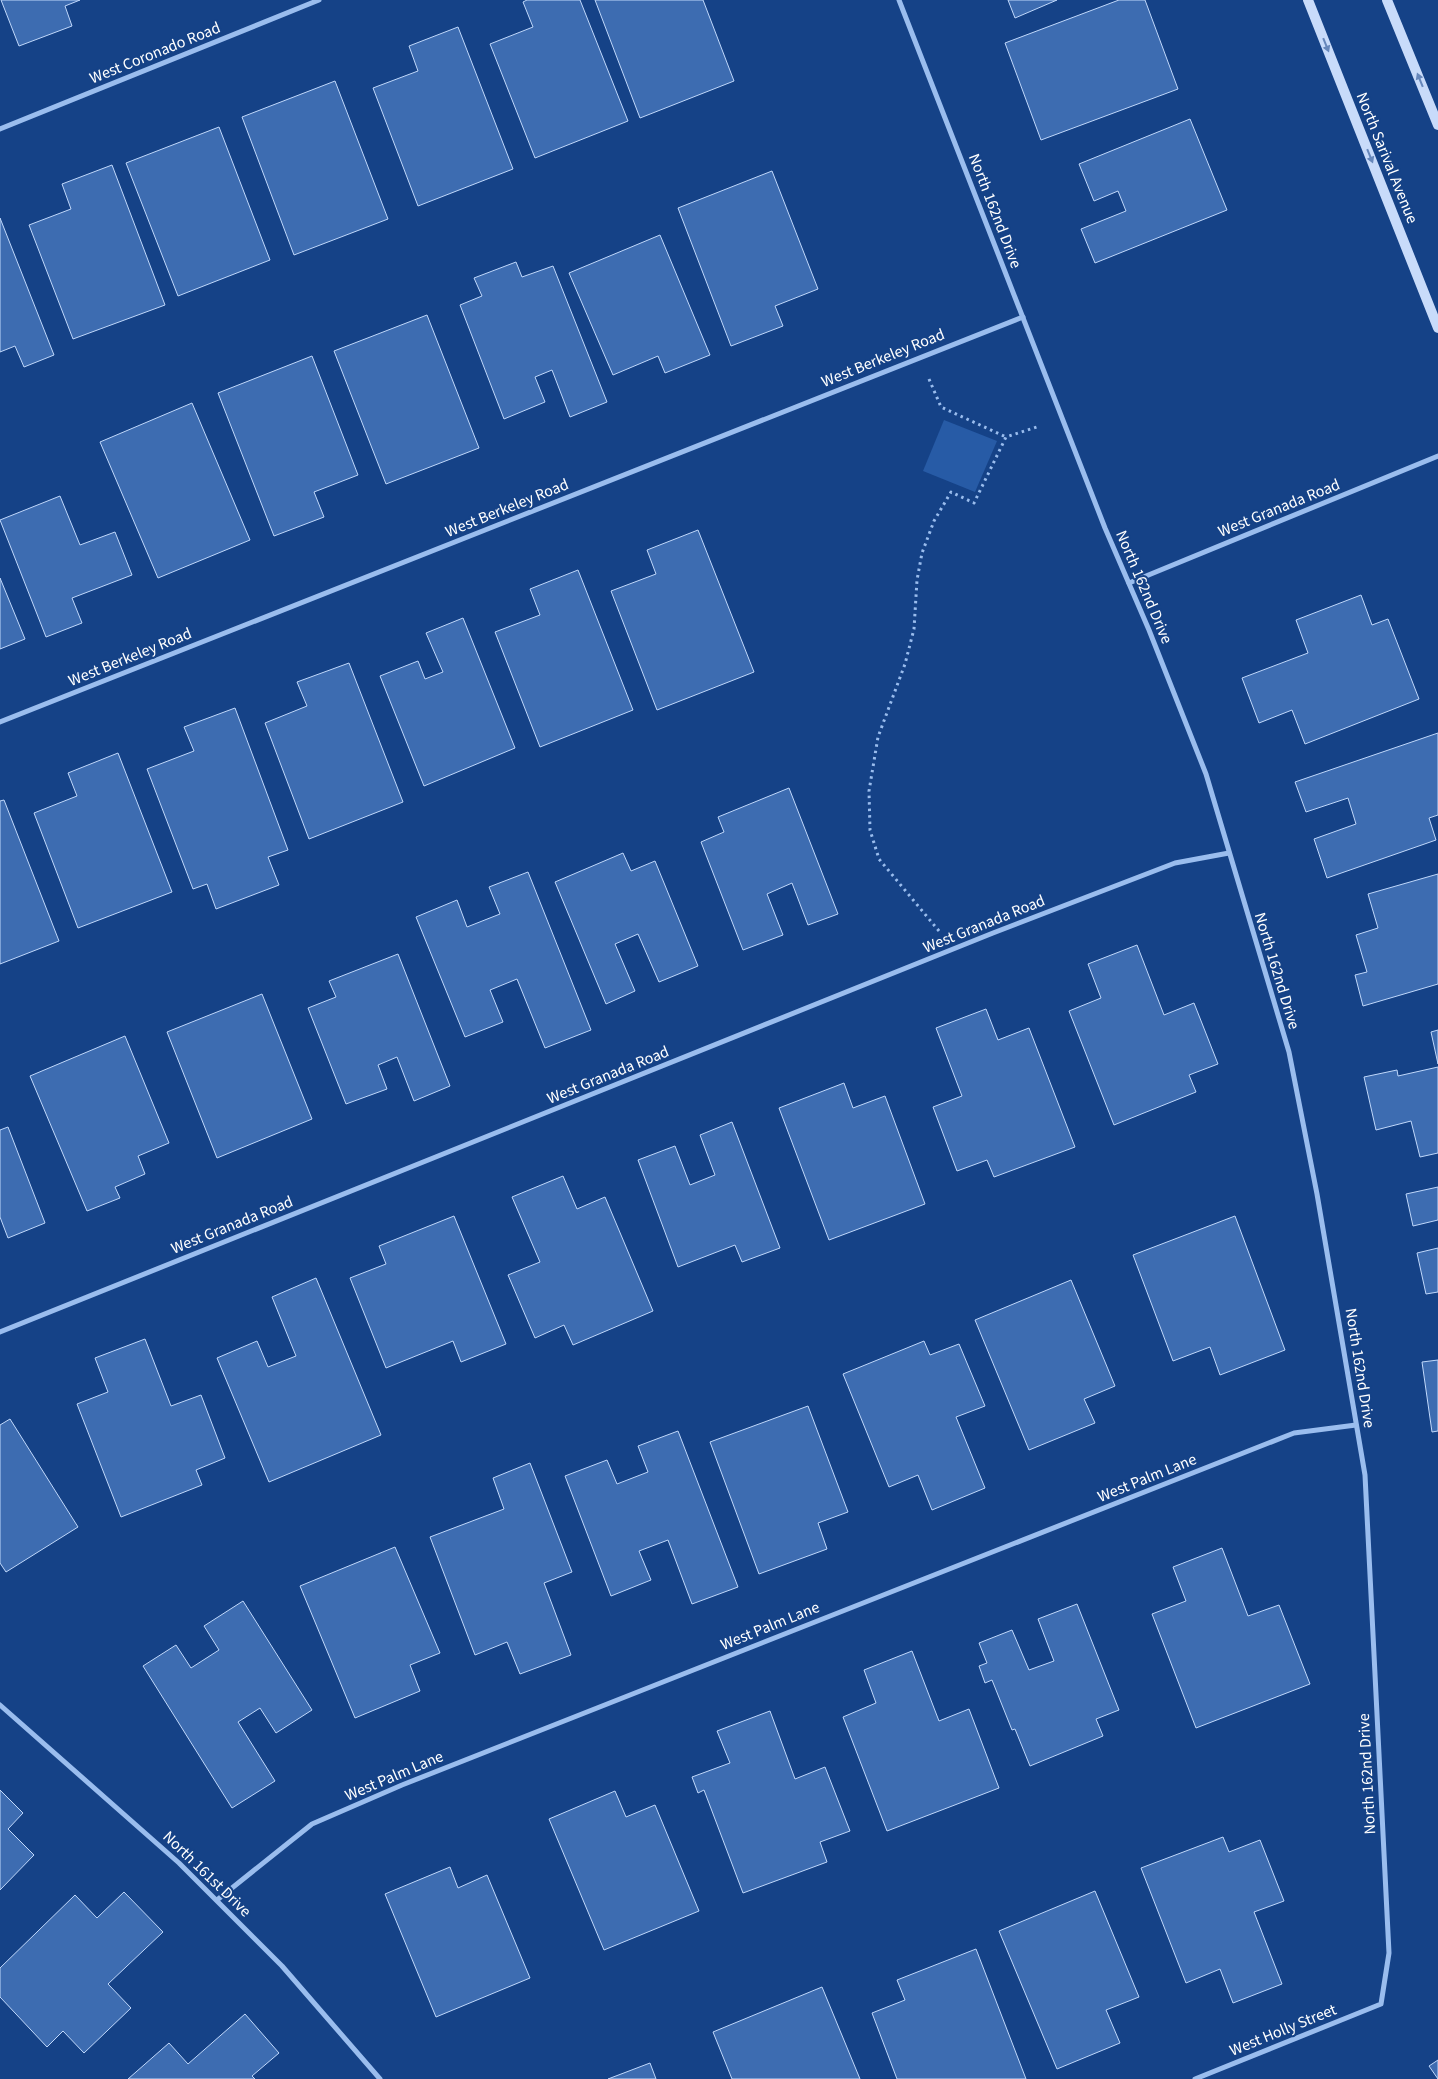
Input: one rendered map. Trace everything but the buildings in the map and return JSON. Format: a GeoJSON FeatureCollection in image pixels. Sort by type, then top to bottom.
{"type":"FeatureCollection","features":[{"type":"Feature","properties":{"kind":"main road","name":"North Sarival Avenue"},"geometry":{"type":"LineString","coordinates":[[1308,0],[1438,328]]}},
{"type":"Feature","properties":{"kind":"main road"},"geometry":{"type":"LineString","coordinates":[[1387,0],[1438,125]]}},
{"type":"Feature","properties":{"kind":"street","name":"West Coronado Road"},"geometry":{"type":"LineString","coordinates":[[0,129],[319,0]]}},
{"type":"Feature","properties":{"kind":"street","name":"North 162nd Drive"},"geometry":{"type":"LineString","coordinates":[[899,0],[1105,528],[1206,774],[1289,1052],[1319,1203],[1365,1475],[1389,1953],[1381,2004]]}},
{"type":"Feature","properties":{"kind":"street","name":"West Berkeley Road"},"geometry":{"type":"LineString","coordinates":[[0,722],[1023,317]]}},
{"type":"Feature","properties":{"kind":"street","name":"West Granada Road"},"geometry":{"type":"LineString","coordinates":[[1129,583],[1438,456]]}},
{"type":"Feature","properties":{"kind":"street","name":"West Granada Road"},"geometry":{"type":"LineString","coordinates":[[0,1332],[952,950],[1175,863],[1229,853]]}},
{"type":"Feature","properties":{"kind":"street","name":"West Palm Lane"},"geometry":{"type":"LineString","coordinates":[[217,1900],[312,1824],[402,1785],[1294,1433],[1356,1425]]}},
{"type":"Feature","properties":{"kind":"street","name":"North 161st Drive"},"geometry":{"type":"LineString","coordinates":[[0,1705],[179,1862],[282,1966],[380,2079]]}},
{"type":"Feature","properties":{"kind":"street","name":"West Holly Street"},"geometry":{"type":"LineString","coordinates":[[1195,2079],[1381,2004]]}},
{"type":"Feature","properties":{"kind":"path"},"geometry":{"type":"LineString","coordinates":[[921,357],[941,407],[1006,437],[1063,418]]}},
{"type":"Feature","properties":{"kind":"path"},"geometry":{"type":"LineString","coordinates":[[952,950],[928,916],[898,884],[879,859],[870,830],[869,791],[878,737],[905,664],[914,629],[917,580],[922,553],[934,521],[951,492],[974,503],[1006,437]]}},
{"type":"Feature","properties":{"kind":"shaded area"},"geometry":{"type":"Polygon","coordinates":[[[944,420],[997,441],[975,492],[923,471],[944,420]]]}}]}
